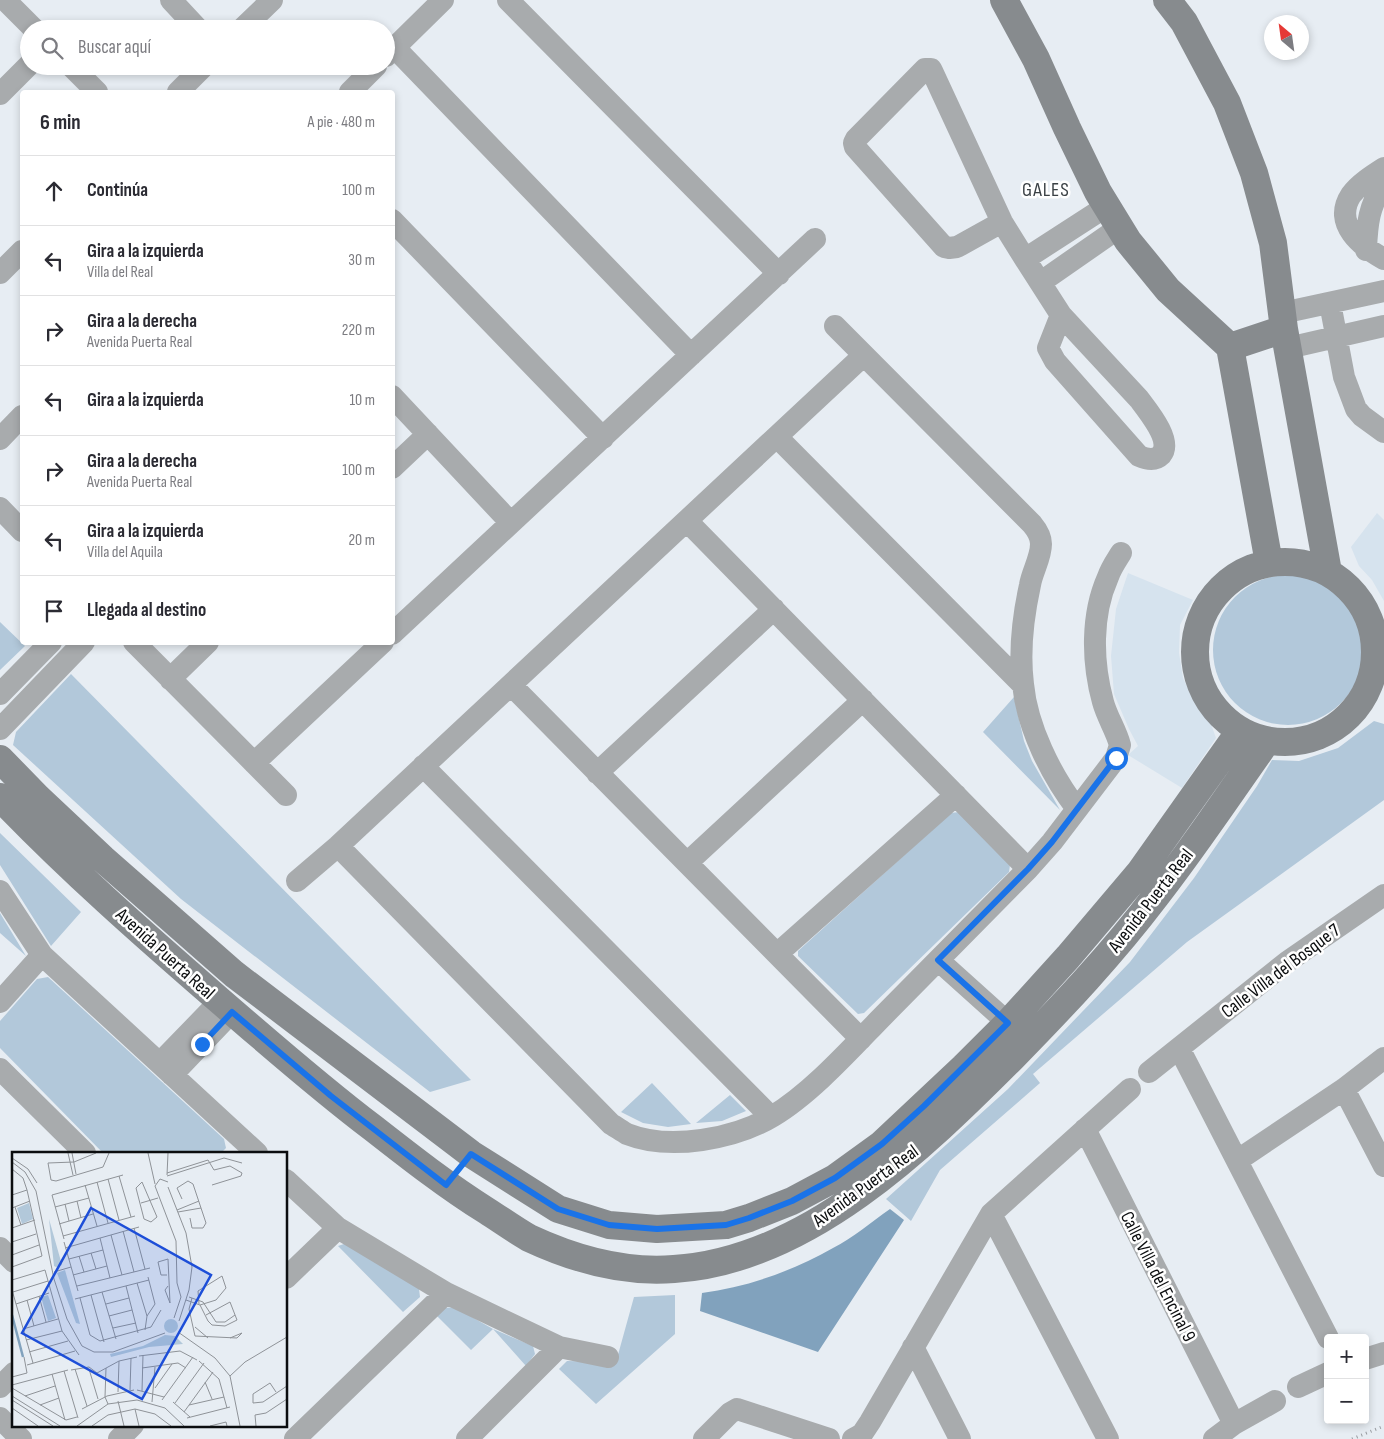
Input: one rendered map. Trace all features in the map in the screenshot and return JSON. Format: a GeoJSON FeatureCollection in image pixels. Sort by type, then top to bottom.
{"type":"FeatureCollection","features":[{"type":"Feature","properties":{"kind":"main road"},"geometry":{"type":"LineString","coordinates":[[1004,0],[1036,59],[1098,192],[1128,241],[1168,290],[1230,347],[1268,563]]}},
{"type":"Feature","properties":{"kind":"main road"},"geometry":{"type":"LineString","coordinates":[[1167,0],[1184,22],[1228,103],[1254,173],[1273,243],[1284,330],[1328,572]]}},
{"type":"Feature","properties":{"kind":"main road"},"geometry":{"type":"LineString","coordinates":[[1230,347],[1284,330]]}},
{"type":"Feature","properties":{"kind":"main road"},"geometry":{"type":"LineString","coordinates":[[1299,562],[1328,572],[1351,590],[1367,613],[1375,641],[1379,672],[1374,700],[1322,734],[1296,742],[1267,741],[1240,731],[1216,711],[1200,684],[1194,653],[1199,622],[1215,595],[1239,574],[1268,563],[1299,562]]}},
{"type":"Feature","properties":{"kind":"main road","name":"Avenida Puerta Real"},"geometry":{"type":"LineString","coordinates":[[0,759],[38,798],[103,859],[234,974],[471,1154],[558,1209],[609,1225],[657,1229],[726,1225],[749,1218],[792,1201],[835,1178],[882,1144],[924,1106],[1003,1027],[1068,957],[1140,872],[1240,731]]}},
{"type":"Feature","properties":{"kind":"main road","name":"Avenida Puerta Real"},"geometry":{"type":"LineString","coordinates":[[0,797],[147,938],[331,1096],[446,1185],[527,1237],[595,1263],[643,1269],[671,1270],[698,1267],[732,1259],[764,1248],[799,1232],[834,1212],[901,1162],[972,1098],[1064,1006],[1115,948],[1156,896],[1267,741]]}},
{"type":"Feature","properties":{"kind":"main road"},"geometry":{"type":"LineString","coordinates":[[446,1185],[471,1154]]}},
{"type":"Feature","properties":{"kind":"street"},"geometry":{"type":"LineString","coordinates":[[5,0],[25,20]]}},
{"type":"Feature","properties":{"kind":"street"},"geometry":{"type":"LineString","coordinates":[[171,0],[190,20]]}},
{"type":"Feature","properties":{"kind":"street"},"geometry":{"type":"LineString","coordinates":[[251,20],[272,0]]}},
{"type":"Feature","properties":{"kind":"street"},"geometry":{"type":"LineString","coordinates":[[395,47],[443,0]]}},
{"type":"Feature","properties":{"kind":"street"},"geometry":{"type":"LineString","coordinates":[[508,0],[779,274]]}},
{"type":"Feature","properties":{"kind":"street"},"geometry":{"type":"LineString","coordinates":[[395,57],[691,355]]}},
{"type":"Feature","properties":{"kind":"street"},"geometry":{"type":"LineString","coordinates":[[1002,222],[957,247],[944,247],[856,147],[854,143],[856,139],[925,69],[931,69],[1002,222],[1025,259],[1061,314],[1148,410],[1164,439],[1164,450],[1160,456],[1151,459],[1139,456],[1050,355],[1049,343],[1061,314]]}},
{"type":"Feature","properties":{"kind":"street"},"geometry":{"type":"LineString","coordinates":[[0,94],[20,74]]}},
{"type":"Feature","properties":{"kind":"street"},"geometry":{"type":"LineString","coordinates":[[80,75],[95,90]]}},
{"type":"Feature","properties":{"kind":"street"},"geometry":{"type":"LineString","coordinates":[[180,90],[195,75]]}},
{"type":"Feature","properties":{"kind":"street"},"geometry":{"type":"LineString","coordinates":[[352,90],[367,75]]}},
{"type":"Feature","properties":{"kind":"street"},"geometry":{"type":"LineString","coordinates":[[1375,254],[1355,237],[1347,224],[1345,216],[1351,194],[1384,168]]}},
{"type":"Feature","properties":{"kind":"street"},"geometry":{"type":"LineString","coordinates":[[1375,254],[1369,213],[1384,183]]}},
{"type":"Feature","properties":{"kind":"street"},"geometry":{"type":"LineString","coordinates":[[1025,259],[1114,217]]}},
{"type":"Feature","properties":{"kind":"street"},"geometry":{"type":"LineString","coordinates":[[1041,282],[1114,217]]}},
{"type":"Feature","properties":{"kind":"street"},"geometry":{"type":"LineString","coordinates":[[395,223],[603,438]]}},
{"type":"Feature","properties":{"kind":"street"},"geometry":{"type":"LineString","coordinates":[[395,631],[816,239]]}},
{"type":"Feature","properties":{"kind":"street"},"geometry":{"type":"LineString","coordinates":[[0,273],[20,252]]}},
{"type":"Feature","properties":{"kind":"street"},"geometry":{"type":"LineString","coordinates":[[1284,330],[1330,303],[1384,291]]}},
{"type":"Feature","properties":{"kind":"street"},"geometry":{"type":"LineString","coordinates":[[1330,303],[1344,377],[1356,409],[1362,416],[1384,432]]}},
{"type":"Feature","properties":{"kind":"street"},"geometry":{"type":"LineString","coordinates":[[835,326],[1032,524],[1040,536],[1040,551],[1030,583],[1025,612],[1022,685],[1029,715],[1049,767],[1062,790],[1077,809]]}},
{"type":"Feature","properties":{"kind":"street"},"geometry":{"type":"LineString","coordinates":[[1284,330],[1336,336],[1384,326]]}},
{"type":"Feature","properties":{"kind":"street"},"geometry":{"type":"LineString","coordinates":[[297,881],[338,846],[864,356]]}},
{"type":"Feature","properties":{"kind":"street"},"geometry":{"type":"LineString","coordinates":[[395,399],[511,524]]}},
{"type":"Feature","properties":{"kind":"street"},"geometry":{"type":"LineString","coordinates":[[0,438],[20,418]]}},
{"type":"Feature","properties":{"kind":"street"},"geometry":{"type":"LineString","coordinates":[[395,465],[428,434]]}},
{"type":"Feature","properties":{"kind":"street"},"geometry":{"type":"LineString","coordinates":[[777,437],[1022,685]]}},
{"type":"Feature","properties":{"kind":"street"},"geometry":{"type":"LineString","coordinates":[[0,508],[20,529]]}},
{"type":"Feature","properties":{"kind":"street"},"geometry":{"type":"LineString","coordinates":[[687,520],[1028,869]]}},
{"type":"Feature","properties":{"kind":"street"},"geometry":{"type":"LineString","coordinates":[[338,846],[611,1124],[627,1133],[645,1138],[678,1142],[697,1141],[736,1132],[771,1117],[790,1105],[861,1039],[1028,869],[1116,758],[1120,745],[1102,701],[1094,658],[1095,629],[1101,600],[1107,577],[1121,553]]}},
{"type":"Feature","properties":{"kind":"street"},"geometry":{"type":"LineString","coordinates":[[597,773],[774,609]]}},
{"type":"Feature","properties":{"kind":"street"},"geometry":{"type":"LineString","coordinates":[[16,712],[0,694],[49,645]]}},
{"type":"Feature","properties":{"kind":"street"},"geometry":{"type":"LineString","coordinates":[[0,729],[81,645]]}},
{"type":"Feature","properties":{"kind":"street"},"geometry":{"type":"LineString","coordinates":[[137,645],[286,795]]}},
{"type":"Feature","properties":{"kind":"street"},"geometry":{"type":"LineString","coordinates":[[170,679],[205,645]]}},
{"type":"Feature","properties":{"kind":"street"},"geometry":{"type":"LineString","coordinates":[[254,763],[381,645]]}},
{"type":"Feature","properties":{"kind":"street"},"geometry":{"type":"LineString","coordinates":[[510,685],[861,1039]]}},
{"type":"Feature","properties":{"kind":"street"},"geometry":{"type":"LineString","coordinates":[[687,863],[863,700]]}},
{"type":"Feature","properties":{"kind":"street"},"geometry":{"type":"LineString","coordinates":[[423,766],[771,1117]]}},
{"type":"Feature","properties":{"kind":"street"},"geometry":{"type":"LineString","coordinates":[[777,954],[956,795]]}},
{"type":"Feature","properties":{"kind":"street"},"geometry":{"type":"LineString","coordinates":[[0,891],[42,956],[166,1069],[246,1149]]}},
{"type":"Feature","properties":{"kind":"street","name":"Calle Villa del Bosque 7"},"geometry":{"type":"LineString","coordinates":[[1150,1072],[1287,962],[1384,895]]}},
{"type":"Feature","properties":{"kind":"street"},"geometry":{"type":"LineString","coordinates":[[0,1002],[42,956]]}},
{"type":"Feature","properties":{"kind":"street"},"geometry":{"type":"LineString","coordinates":[[933,966],[1003,1027]]}},
{"type":"Feature","properties":{"kind":"street"},"geometry":{"type":"LineString","coordinates":[[166,1069],[226,1006]]}},
{"type":"Feature","properties":{"kind":"street"},"geometry":{"type":"LineString","coordinates":[[1179,1048],[1326,1334]]}},
{"type":"Feature","properties":{"kind":"street"},"geometry":{"type":"LineString","coordinates":[[1238,1160],[1344,1089],[1384,1058]]}},
{"type":"Feature","properties":{"kind":"street"},"geometry":{"type":"LineString","coordinates":[[0,1069],[84,1152]]}},
{"type":"Feature","properties":{"kind":"street"},"geometry":{"type":"LineString","coordinates":[[853,1439],[862,1434],[870,1422],[991,1214],[1130,1089]]}},
{"type":"Feature","properties":{"kind":"street"},"geometry":{"type":"LineString","coordinates":[[1344,1089],[1384,1166]]}},
{"type":"Feature","properties":{"kind":"street","name":"Calle Villa del Encinal 9"},"geometry":{"type":"LineString","coordinates":[[1085,1129],[1234,1424]]}},
{"type":"Feature","properties":{"kind":"street"},"geometry":{"type":"LineString","coordinates":[[288,1182],[338,1228],[446,1292],[559,1347],[608,1357]]}},
{"type":"Feature","properties":{"kind":"street"},"geometry":{"type":"LineString","coordinates":[[991,1214],[1108,1439]]}},
{"type":"Feature","properties":{"kind":"street"},"geometry":{"type":"LineString","coordinates":[[288,1276],[338,1228]]}},
{"type":"Feature","properties":{"kind":"street"},"geometry":{"type":"LineString","coordinates":[[0,1248],[12,1260]]}},
{"type":"Feature","properties":{"kind":"street"},"geometry":{"type":"LineString","coordinates":[[295,1439],[446,1292]]}},
{"type":"Feature","properties":{"kind":"street"},"geometry":{"type":"LineString","coordinates":[[466,1439],[559,1347]]}},
{"type":"Feature","properties":{"kind":"street"},"geometry":{"type":"LineString","coordinates":[[913,1347],[960,1439]]}},
{"type":"Feature","properties":{"kind":"street"},"geometry":{"type":"LineString","coordinates":[[1369,1358],[1384,1353]]}},
{"type":"Feature","properties":{"kind":"street"},"geometry":{"type":"LineString","coordinates":[[0,1387],[12,1375]]}},
{"type":"Feature","properties":{"kind":"street"},"geometry":{"type":"LineString","coordinates":[[1298,1387],[1324,1375]]}},
{"type":"Feature","properties":{"kind":"street"},"geometry":{"type":"LineString","coordinates":[[1214,1439],[1234,1424],[1275,1401]]}},
{"type":"Feature","properties":{"kind":"street"},"geometry":{"type":"LineString","coordinates":[[704,1439],[737,1409],[829,1439]]}},
{"type":"Feature","properties":{"kind":"street"},"geometry":{"type":"LineString","coordinates":[[755,1415],[780,1439]]}},
{"type":"Feature","properties":{"kind":"street"},"geometry":{"type":"LineString","coordinates":[[0,1418],[20,1439]]}},
{"type":"Feature","properties":{"kind":"street"},"geometry":{"type":"LineString","coordinates":[[119,1439],[132,1426]]}},
{"type":"Feature","properties":{"kind":"path"},"geometry":{"type":"LineString","coordinates":[[1352,1439],[1384,1426]]}},
{"type":"Feature","properties":{"kind":"shaded area"},"geometry":{"type":"Polygon","coordinates":[[[1377,513],[1384,520],[1384,601],[1372,580],[1359,566],[1351,547],[1377,513]]]}},
{"type":"Feature","properties":{"kind":"shaded area"},"geometry":{"type":"Polygon","coordinates":[[[1128,573],[1193,600],[1180,625],[1179,653],[1183,678],[1195,703],[1211,724],[1216,738],[1182,788],[1128,755],[1138,746],[1114,694],[1111,656],[1116,609],[1128,573]]]}},
{"type":"Feature","properties":{"kind":"shaded area"},"geometry":{"type":"Polygon","coordinates":[[[1288,575],[1317,581],[1341,597],[1357,621],[1363,650],[1357,679],[1341,703],[1317,719],[1288,725],[1259,719],[1235,703],[1219,679],[1213,650],[1219,621],[1235,597],[1259,581],[1288,575]]]}},
{"type":"Feature","properties":{"kind":"shaded area"},"geometry":{"type":"Polygon","coordinates":[[[0,622],[20,641],[20,645],[25,646],[0,670],[0,622]]]}},
{"type":"Feature","properties":{"kind":"shaded area"},"geometry":{"type":"Polygon","coordinates":[[[71,674],[471,1080],[430,1092],[181,899],[13,745],[16,732],[71,674]]]}},
{"type":"Feature","properties":{"kind":"shaded area"},"geometry":{"type":"Polygon","coordinates":[[[1014,697],[1024,741],[1032,761],[1060,810],[983,732],[1014,697]]]}},
{"type":"Feature","properties":{"kind":"shaded area"},"geometry":{"type":"Polygon","coordinates":[[[1374,721],[1384,724],[1384,800],[1187,942],[1033,1074],[1040,1083],[940,1170],[911,1221],[886,1199],[1008,1089],[1130,962],[1194,878],[1257,786],[1272,760],[1299,761],[1338,748],[1374,721]]]}},
{"type":"Feature","properties":{"kind":"shaded area"},"geometry":{"type":"Polygon","coordinates":[[[959,812],[1010,865],[1009,872],[864,1013],[858,1014],[798,956],[798,951],[951,813],[959,812]]]}},
{"type":"Feature","properties":{"kind":"shaded area"},"geometry":{"type":"Polygon","coordinates":[[[0,833],[81,912],[51,946],[0,865],[0,833]]]}},
{"type":"Feature","properties":{"kind":"shaded area"},"geometry":{"type":"Polygon","coordinates":[[[0,913],[26,956],[0,933],[0,913]]]}},
{"type":"Feature","properties":{"kind":"shaded area"},"geometry":{"type":"Polygon","coordinates":[[[48,977],[224,1139],[226,1148],[222,1152],[102,1152],[0,1048],[0,1021],[37,979],[48,977]]]}},
{"type":"Feature","properties":{"kind":"shaded area"},"geometry":{"type":"Polygon","coordinates":[[[652,1083],[691,1124],[668,1127],[643,1123],[621,1112],[652,1083]]]}},
{"type":"Feature","properties":{"kind":"shaded area"},"geometry":{"type":"Polygon","coordinates":[[[730,1095],[746,1111],[722,1121],[696,1123],[730,1095]]]}},
{"type":"Feature","properties":{"kind":"shaded area"},"geometry":{"type":"Polygon","coordinates":[[[890,1209],[904,1220],[818,1352],[700,1311],[702,1293],[736,1287],[802,1264],[848,1240],[890,1209]]]}},
{"type":"Feature","properties":{"kind":"shaded area"},"geometry":{"type":"Polygon","coordinates":[[[347,1243],[419,1289],[420,1297],[403,1312],[338,1246],[347,1243]]]}},
{"type":"Feature","properties":{"kind":"shaded area"},"geometry":{"type":"Polygon","coordinates":[[[675,1295],[675,1334],[596,1404],[559,1369],[567,1361],[616,1362],[634,1297],[675,1295]]]}},
{"type":"Feature","properties":{"kind":"shaded area"},"geometry":{"type":"Polygon","coordinates":[[[454,1307],[493,1329],[471,1350],[437,1316],[445,1308],[454,1307]]]}},
{"type":"Feature","properties":{"kind":"shaded area"},"geometry":{"type":"Polygon","coordinates":[[[493,1329],[533,1346],[535,1354],[526,1366],[493,1329]]]}},
{"type":"Feature","properties":{"kind":"district","name":"GALES"},"geometry":{"type":"Point","coordinates":[1046,189]}},
{"type":"Feature","properties":{"kind":"route"},"geometry":{"type":"LineString","coordinates":[[202,1044],[232,1012],[331,1096],[446,1185],[471,1154],[558,1209],[609,1225],[657,1229],[701,1227],[726,1225],[749,1218],[792,1201],[835,1178],[882,1144],[924,1106],[1008,1023],[938,960],[1052,842],[1116,758]]}}]}
